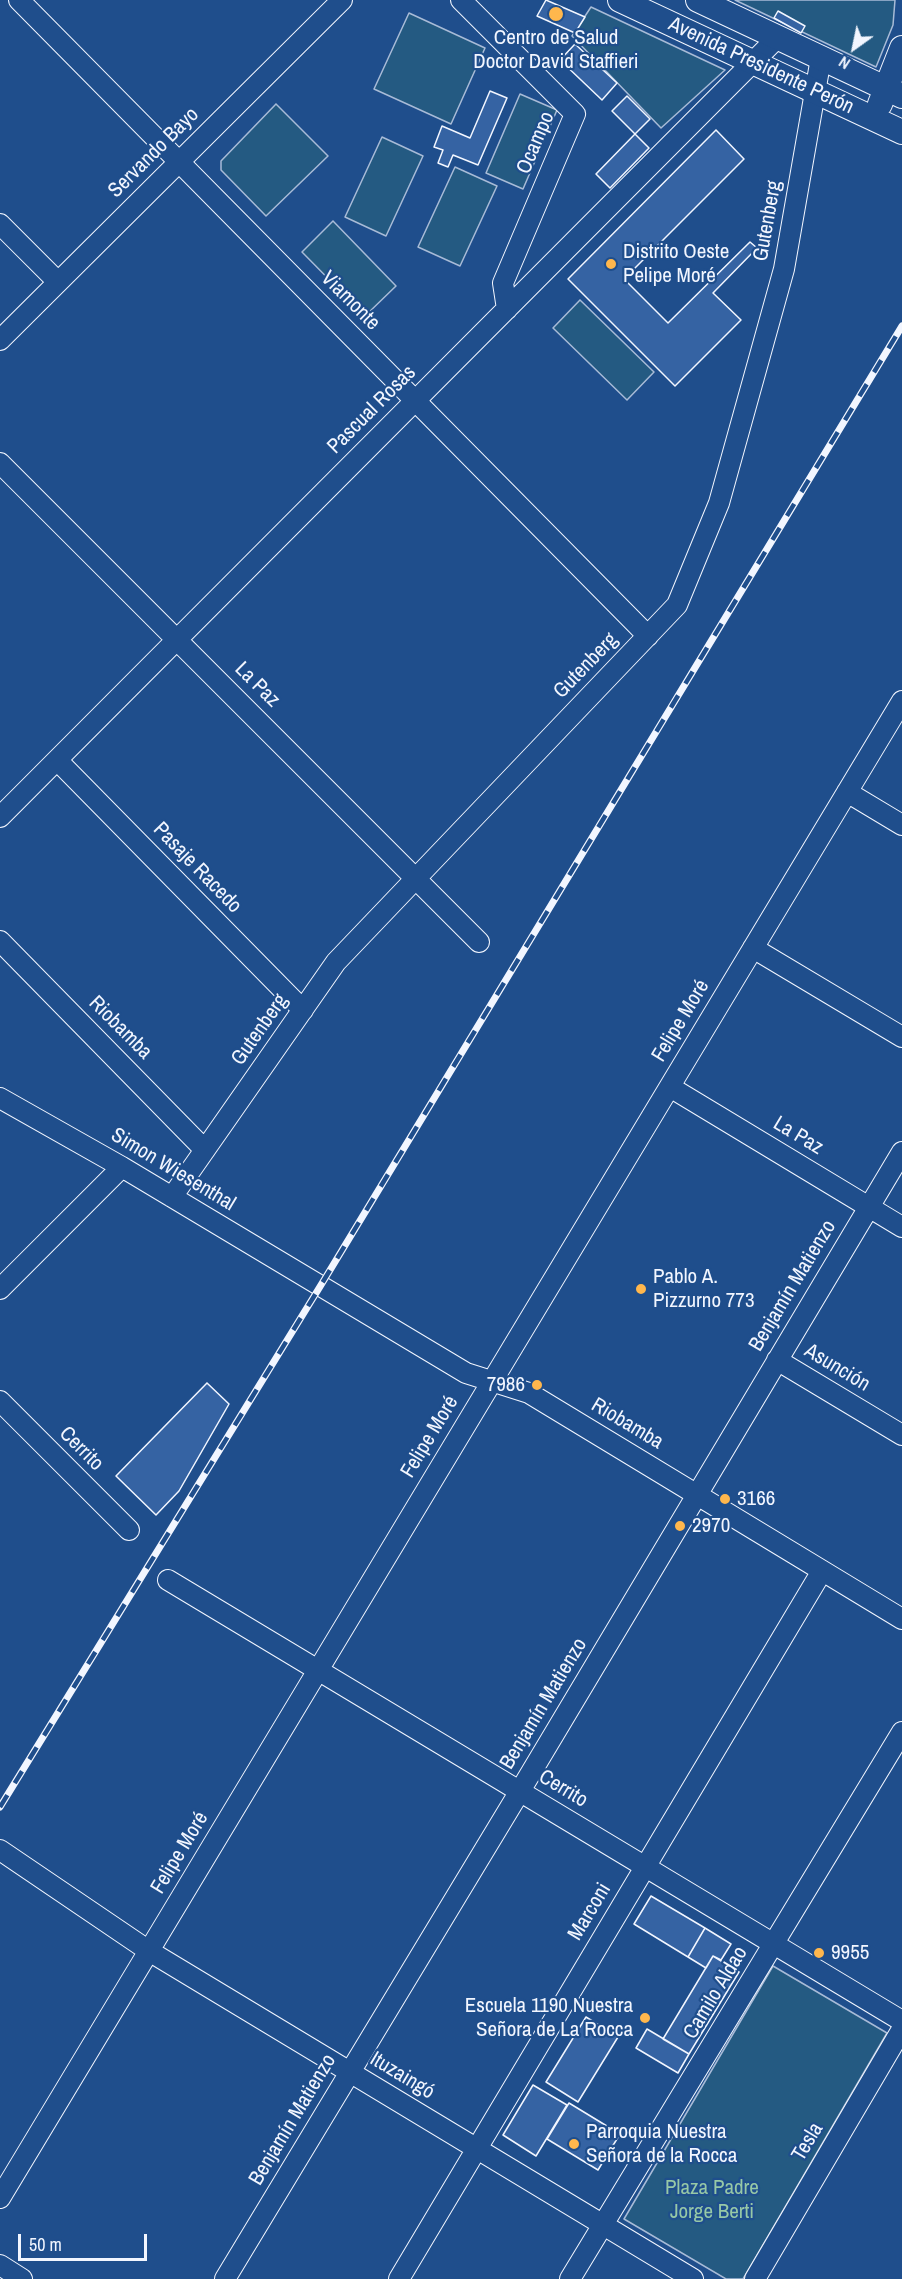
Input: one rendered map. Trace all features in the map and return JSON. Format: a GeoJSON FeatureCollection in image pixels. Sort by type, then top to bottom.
{"type":"FeatureCollection","features":[{"type":"Feature","properties":{"kind":"main road","name":"Avenida Presidente Perón"},"geometry":{"type":"LineString","coordinates":[[620,0],[902,132]]}},
{"type":"Feature","properties":{"kind":"main road","name":"Avenida Presidente Perón"},"geometry":{"type":"LineString","coordinates":[[698,0],[894,93]]}},
{"type":"Feature","properties":{"kind":"main road"},"geometry":{"type":"LineString","coordinates":[[875,119],[894,93],[902,48]]}},
{"type":"Feature","properties":{"kind":"street","name":"Viamonte"},"geometry":{"type":"LineString","coordinates":[[19,0],[648,636]]}},
{"type":"Feature","properties":{"kind":"street","name":"Servando Bayo"},"geometry":{"type":"LineString","coordinates":[[0,340],[342,0]]}},
{"type":"Feature","properties":{"kind":"street","name":"Ocampo"},"geometry":{"type":"LineString","coordinates":[[461,0],[575,114],[503,283],[507,309]]}},
{"type":"Feature","properties":{"kind":"street","name":"Pascual Rosas"},"geometry":{"type":"LineString","coordinates":[[0,817],[777,38]]}},
{"type":"Feature","properties":{"kind":"street","name":"Gutenberg"},"geometry":{"type":"LineString","coordinates":[[172,1197],[336,962],[677,605],[718,503],[784,269],[821,58]]}},
{"type":"Feature","properties":{"kind":"street"},"geometry":{"type":"LineString","coordinates":[[0,224],[57,282]]}},
{"type":"Feature","properties":{"kind":"street","name":"La Paz"},"geometry":{"type":"LineString","coordinates":[[0,463],[479,942]]}},
{"type":"Feature","properties":{"kind":"street","name":"Felipe Moré"},"geometry":{"type":"LineString","coordinates":[[0,2198],[902,701]]}},
{"type":"Feature","properties":{"kind":"street","name":"Pasaje Racedo"},"geometry":{"type":"LineString","coordinates":[[57,760],[303,1010]]}},
{"type":"Feature","properties":{"kind":"street"},"geometry":{"type":"LineString","coordinates":[[847,792],[902,825]]}},
{"type":"Feature","properties":{"kind":"street","name":"Riobamba"},"geometry":{"type":"LineString","coordinates":[[0,940],[205,1150]]}},
{"type":"Feature","properties":{"kind":"street"},"geometry":{"type":"LineString","coordinates":[[753,948],[902,1037]]}},
{"type":"Feature","properties":{"kind":"street","name":"La Paz"},"geometry":{"type":"LineString","coordinates":[[670,1087],[902,1227]]}},
{"type":"Feature","properties":{"kind":"street","name":"Simon Wiesenthal"},"geometry":{"type":"LineString","coordinates":[[0,1098],[122,1167],[321,1286]]}},
{"type":"Feature","properties":{"kind":"street","name":"Benjamín Matienzo"},"geometry":{"type":"LineString","coordinates":[[225,2279],[902,1152]]}},
{"type":"Feature","properties":{"kind":"street"},"geometry":{"type":"LineString","coordinates":[[0,1289],[122,1167]]}},
{"type":"Feature","properties":{"kind":"street","name":"Riobamba"},"geometry":{"type":"LineString","coordinates":[[321,1286],[466,1373],[529,1393],[902,1619]]}},
{"type":"Feature","properties":{"kind":"street","name":"Asunción"},"geometry":{"type":"LineString","coordinates":[[777,1360],[902,1435]]}},
{"type":"Feature","properties":{"kind":"street","name":"Cerrito"},"geometry":{"type":"LineString","coordinates":[[0,1401],[129,1530]]}},
{"type":"Feature","properties":{"kind":"street","name":"Marconi"},"geometry":{"type":"LineString","coordinates":[[399,2279],[822,1571]]}},
{"type":"Feature","properties":{"kind":"street","name":"Cerrito"},"geometry":{"type":"LineString","coordinates":[[168,1580],[902,2021]]}},
{"type":"Feature","properties":{"kind":"street","name":"Camilo Aldao"},"geometry":{"type":"LineString","coordinates":[[570,2279],[902,1732]]}},
{"type":"Feature","properties":{"kind":"street","name":"Ituzaingó"},"geometry":{"type":"LineString","coordinates":[[0,1850],[149,1951],[693,2279]]}},
{"type":"Feature","properties":{"kind":"street","name":"Tesla"},"geometry":{"type":"LineString","coordinates":[[755,2279],[902,2029]]}},
{"type":"Feature","properties":{"kind":"street"},"geometry":{"type":"LineString","coordinates":[[0,2265],[22,2279]]}},
{"type":"Feature","properties":{"kind":"green space"},"geometry":{"type":"Polygon","coordinates":[[[735,0],[895,0],[893,25],[876,67],[735,0]]]}},
{"type":"Feature","properties":{"kind":"green space"},"geometry":{"type":"Polygon","coordinates":[[[591,7],[725,70],[661,128],[572,36],[591,7]]]}},
{"type":"Feature","properties":{"kind":"green space"},"geometry":{"type":"Polygon","coordinates":[[[409,13],[485,48],[451,124],[374,89],[409,13]]]}},
{"type":"Feature","properties":{"kind":"green space"},"geometry":{"type":"Polygon","coordinates":[[[520,94],[557,110],[523,189],[486,173],[520,94]]]}},
{"type":"Feature","properties":{"kind":"green space"},"geometry":{"type":"Polygon","coordinates":[[[276,104],[328,156],[266,216],[221,170],[221,161],[276,104]]]}},
{"type":"Feature","properties":{"kind":"green space"},"geometry":{"type":"Polygon","coordinates":[[[382,137],[423,156],[386,236],[345,217],[382,137]]]}},
{"type":"Feature","properties":{"kind":"green space"},"geometry":{"type":"Polygon","coordinates":[[[455,167],[497,186],[460,266],[418,247],[455,167]]]}},
{"type":"Feature","properties":{"kind":"green space"},"geometry":{"type":"Polygon","coordinates":[[[333,221],[396,286],[365,316],[302,252],[333,221]]]}},
{"type":"Feature","properties":{"kind":"green space"},"geometry":{"type":"Polygon","coordinates":[[[580,300],[654,372],[627,400],[553,328],[580,300]]]}},
{"type":"Feature","properties":{"kind":"green space","name":"Plaza Padre Jorge Berti"},"geometry":{"type":"Polygon","coordinates":[[[773,1966],[887,2033],[743,2279],[726,2279],[624,2219],[773,1966]]]}},
{"type":"Feature","properties":{"kind":"building"},"geometry":{"type":"Polygon","coordinates":[[[546,0],[585,17],[575,33],[537,16],[546,0]]]}},
{"type":"Feature","properties":{"kind":"building"},"geometry":{"type":"Polygon","coordinates":[[[778,11],[805,26],[801,33],[774,18],[778,11]]]}},
{"type":"Feature","properties":{"kind":"building"},"geometry":{"type":"Polygon","coordinates":[[[575,44],[617,83],[602,100],[560,60],[575,44]]]}},
{"type":"Feature","properties":{"kind":"building"},"geometry":{"type":"Polygon","coordinates":[[[490,91],[507,98],[478,165],[453,155],[448,167],[438,163],[443,150],[434,147],[442,126],[470,138],[490,91]]]}},
{"type":"Feature","properties":{"kind":"building"},"geometry":{"type":"Polygon","coordinates":[[[627,96],[650,119],[635,134],[612,111],[627,96]]]}},
{"type":"Feature","properties":{"kind":"building","name":"Distrito Oeste Pelipe Moré"},"geometry":{"type":"Polygon","coordinates":[[[716,130],[744,159],[624,279],[668,323],[750,242],[757,248],[713,293],[741,320],[675,386],[568,279],[716,130]]]}},
{"type":"Feature","properties":{"kind":"building"},"geometry":{"type":"Polygon","coordinates":[[[635,134],[649,148],[610,188],[596,174],[635,134]]]}},
{"type":"Feature","properties":{"kind":"building"},"geometry":{"type":"Polygon","coordinates":[[[207,1383],[229,1404],[179,1491],[156,1515],[116,1476],[207,1383]]]}},
{"type":"Feature","properties":{"kind":"building"},"geometry":{"type":"Polygon","coordinates":[[[651,1896],[705,1928],[688,1957],[634,1924],[651,1896]]]}},
{"type":"Feature","properties":{"kind":"building"},"geometry":{"type":"Polygon","coordinates":[[[705,1928],[731,1944],[721,1960],[713,1956],[706,1968],[688,1957],[705,1928]]]}},
{"type":"Feature","properties":{"kind":"building"},"geometry":{"type":"Polygon","coordinates":[[[713,1956],[739,1972],[689,2054],[663,2039],[713,1956]]]}},
{"type":"Feature","properties":{"kind":"building"},"geometry":{"type":"Polygon","coordinates":[[[586,2017],[618,2037],[578,2102],[546,2082],[586,2017]]]}},
{"type":"Feature","properties":{"kind":"building"},"geometry":{"type":"Polygon","coordinates":[[[647,2029],[689,2054],[678,2073],[636,2048],[647,2029]]]}},
{"type":"Feature","properties":{"kind":"building"},"geometry":{"type":"Polygon","coordinates":[[[533,2085],[567,2105],[536,2156],[503,2135],[533,2085]]]}},
{"type":"Feature","properties":{"kind":"building"},"geometry":{"type":"Polygon","coordinates":[[[569,2103],[620,2134],[598,2170],[547,2139],[569,2103]]]}},
{"type":"Feature","properties":{"kind":"railway"},"geometry":{"type":"LineString","coordinates":[[0,1807],[321,1285],[902,326]]}},
{"type":"Feature","properties":{"kind":"place","name":"Centro de Salud Doctor David Staffieri"},"geometry":{"type":"Point","coordinates":[556,14]}},
{"type":"Feature","properties":{"kind":"place","name":"Distrito Oeste Pelipe Moré"},"geometry":{"type":"Point","coordinates":[611,264]}},
{"type":"Feature","properties":{"kind":"place","name":"Pablo A. Pizzurno 773"},"geometry":{"type":"Point","coordinates":[641,1289]}},
{"type":"Feature","properties":{"kind":"place","name":"7986"},"geometry":{"type":"Point","coordinates":[537,1385]}},
{"type":"Feature","properties":{"kind":"place","name":"3166"},"geometry":{"type":"Point","coordinates":[725,1499]}},
{"type":"Feature","properties":{"kind":"place","name":"2970"},"geometry":{"type":"Point","coordinates":[680,1526]}},
{"type":"Feature","properties":{"kind":"place","name":"9955"},"geometry":{"type":"Point","coordinates":[819,1953]}},
{"type":"Feature","properties":{"kind":"place","name":"Escuela 1190 Nuestra Señora de La Rocca"},"geometry":{"type":"Point","coordinates":[645,2018]}},
{"type":"Feature","properties":{"kind":"place","name":"Parroquia Nuestra Señora de la Rocca"},"geometry":{"type":"Point","coordinates":[574,2144]}}]}
